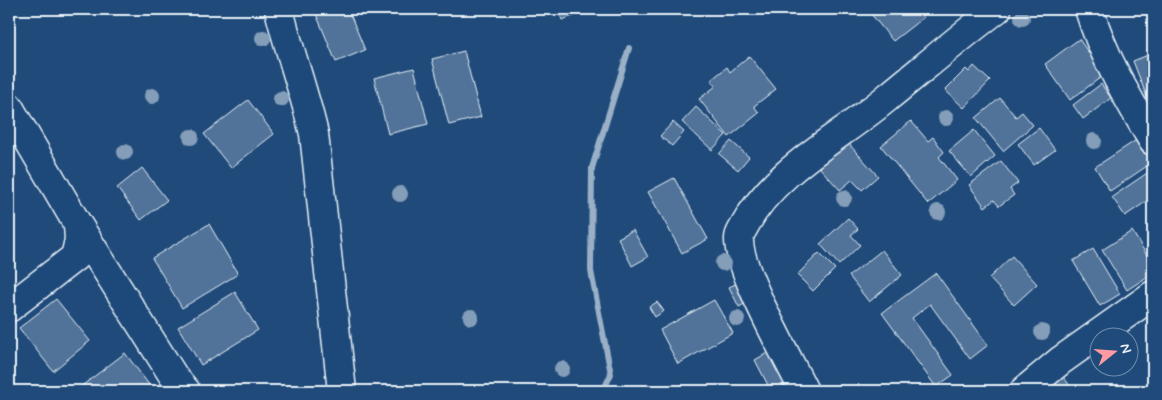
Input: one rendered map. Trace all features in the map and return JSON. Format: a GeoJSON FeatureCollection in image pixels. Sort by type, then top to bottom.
{"type":"FeatureCollection","features":[{"type":"Feature","properties":{"kind":"street"},"geometry":{"type":"LineString","coordinates":[[279,9],[290,56],[306,96],[314,134],[342,391]]}},
{"type":"Feature","properties":{"kind":"street"},"geometry":{"type":"LineString","coordinates":[[804,391],[741,256],[739,237],[748,218],[768,192],[816,151],[887,99],[962,35],[997,9]]}},
{"type":"Feature","properties":{"kind":"street"},"geometry":{"type":"LineString","coordinates":[[1089,9],[1097,36],[1115,78],[1153,140]]}},
{"type":"Feature","properties":{"kind":"street"},"geometry":{"type":"LineString","coordinates":[[9,107],[78,225],[174,377],[186,391]]}},
{"type":"Feature","properties":{"kind":"street"},"geometry":{"type":"LineString","coordinates":[[9,308],[75,257],[79,240],[78,225]]}},
{"type":"Feature","properties":{"kind":"street"},"geometry":{"type":"LineString","coordinates":[[1024,391],[1066,356],[1153,295]]}},
{"type":"Feature","properties":{"kind":"building"},"geometry":{"type":"Polygon","coordinates":[[[314,9],[348,9],[365,50],[336,62],[314,9]]]}},
{"type":"Feature","properties":{"kind":"building"},"geometry":{"type":"Polygon","coordinates":[[[558,9],[593,9],[562,20],[558,9]]]}},
{"type":"Feature","properties":{"kind":"building"},"geometry":{"type":"Polygon","coordinates":[[[867,9],[917,9],[924,17],[893,41],[867,9]]]}},
{"type":"Feature","properties":{"kind":"building"},"geometry":{"type":"Polygon","coordinates":[[[1079,39],[1104,75],[1070,100],[1045,64],[1079,39]]]}},
{"type":"Feature","properties":{"kind":"building"},"geometry":{"type":"Polygon","coordinates":[[[464,51],[481,117],[449,125],[432,59],[464,51]]]}},
{"type":"Feature","properties":{"kind":"building"},"geometry":{"type":"Polygon","coordinates":[[[1153,53],[1153,109],[1152,110],[1133,61],[1153,53]]]}},
{"type":"Feature","properties":{"kind":"building"},"geometry":{"type":"Polygon","coordinates":[[[749,56],[776,89],[754,106],[759,113],[729,137],[699,99],[716,86],[711,80],[727,67],[730,72],[749,56]]]}},
{"type":"Feature","properties":{"kind":"building"},"geometry":{"type":"Polygon","coordinates":[[[974,66],[990,81],[964,108],[945,90],[966,69],[969,72],[974,66]]]}},
{"type":"Feature","properties":{"kind":"building"},"geometry":{"type":"Polygon","coordinates":[[[414,68],[428,124],[388,134],[374,78],[414,68]]]}},
{"type":"Feature","properties":{"kind":"building"},"geometry":{"type":"Polygon","coordinates":[[[1101,84],[1111,98],[1083,119],[1073,105],[1101,84]]]}},
{"type":"Feature","properties":{"kind":"building"},"geometry":{"type":"Polygon","coordinates":[[[1000,98],[1016,117],[1022,112],[1033,125],[1003,151],[976,118],[1000,98]]]}},
{"type":"Feature","properties":{"kind":"building"},"geometry":{"type":"Polygon","coordinates":[[[248,100],[274,134],[231,168],[204,134],[248,100]]]}},
{"type":"Feature","properties":{"kind":"building"},"geometry":{"type":"Polygon","coordinates":[[[696,107],[726,135],[712,150],[682,122],[696,107]]]}},
{"type":"Feature","properties":{"kind":"building"},"geometry":{"type":"Polygon","coordinates":[[[911,121],[928,141],[933,137],[944,152],[939,157],[957,180],[928,204],[881,146],[911,121]]]}},
{"type":"Feature","properties":{"kind":"building"},"geometry":{"type":"Polygon","coordinates":[[[673,122],[684,132],[672,146],[660,136],[673,122]]]}},
{"type":"Feature","properties":{"kind":"building"},"geometry":{"type":"Polygon","coordinates":[[[1039,128],[1055,150],[1034,165],[1018,144],[1039,128]]]}},
{"type":"Feature","properties":{"kind":"building"},"geometry":{"type":"Polygon","coordinates":[[[974,130],[995,156],[971,177],[949,151],[974,130]]]}},
{"type":"Feature","properties":{"kind":"building"},"geometry":{"type":"Polygon","coordinates":[[[9,135],[18,148],[9,155],[9,135]]]}},
{"type":"Feature","properties":{"kind":"building"},"geometry":{"type":"Polygon","coordinates":[[[1138,139],[1153,162],[1110,191],[1095,167],[1138,139]]]}},
{"type":"Feature","properties":{"kind":"building"},"geometry":{"type":"Polygon","coordinates":[[[731,141],[749,157],[738,170],[719,154],[731,141]]]}},
{"type":"Feature","properties":{"kind":"building"},"geometry":{"type":"Polygon","coordinates":[[[847,142],[878,176],[862,190],[852,180],[840,190],[819,167],[847,142]]]}},
{"type":"Feature","properties":{"kind":"building"},"geometry":{"type":"Polygon","coordinates":[[[1001,161],[1018,183],[1010,189],[1014,195],[999,206],[994,200],[985,207],[969,185],[1001,161]]]}},
{"type":"Feature","properties":{"kind":"building"},"geometry":{"type":"Polygon","coordinates":[[[142,168],[167,200],[141,220],[117,188],[142,168]]]}},
{"type":"Feature","properties":{"kind":"building"},"geometry":{"type":"Polygon","coordinates":[[[1153,169],[1153,197],[1125,216],[1112,197],[1153,169]]]}},
{"type":"Feature","properties":{"kind":"building"},"geometry":{"type":"Polygon","coordinates":[[[674,178],[708,239],[682,253],[648,192],[674,178]]]}},
{"type":"Feature","properties":{"kind":"building"},"geometry":{"type":"Polygon","coordinates":[[[848,218],[858,229],[851,235],[860,245],[839,265],[820,244],[848,218]]]}},
{"type":"Feature","properties":{"kind":"building"},"geometry":{"type":"Polygon","coordinates":[[[209,224],[238,274],[182,308],[152,258],[209,224]]]}},
{"type":"Feature","properties":{"kind":"building"},"geometry":{"type":"Polygon","coordinates":[[[633,230],[648,257],[632,266],[618,238],[633,230]]]}},
{"type":"Feature","properties":{"kind":"building"},"geometry":{"type":"Polygon","coordinates":[[[1132,231],[1153,265],[1153,273],[1127,290],[1102,250],[1132,231]]]}},
{"type":"Feature","properties":{"kind":"building"},"geometry":{"type":"Polygon","coordinates":[[[1093,249],[1120,294],[1100,306],[1073,261],[1093,249]]]}},
{"type":"Feature","properties":{"kind":"building"},"geometry":{"type":"Polygon","coordinates":[[[882,250],[902,275],[869,302],[849,276],[882,250]]]}},
{"type":"Feature","properties":{"kind":"building"},"geometry":{"type":"Polygon","coordinates":[[[819,253],[835,269],[813,291],[797,275],[819,253]]]}},
{"type":"Feature","properties":{"kind":"building"},"geometry":{"type":"Polygon","coordinates":[[[1012,256],[1037,284],[1014,305],[989,278],[1012,256]]]}},
{"type":"Feature","properties":{"kind":"building"},"geometry":{"type":"Polygon","coordinates":[[[936,273],[988,345],[970,359],[930,304],[912,318],[953,375],[936,387],[882,313],[936,273]]]}},
{"type":"Feature","properties":{"kind":"building"},"geometry":{"type":"Polygon","coordinates":[[[744,280],[753,299],[739,307],[729,287],[744,280]]]}},
{"type":"Feature","properties":{"kind":"building"},"geometry":{"type":"Polygon","coordinates":[[[235,292],[258,330],[201,365],[178,327],[235,292]]]}},
{"type":"Feature","properties":{"kind":"building"},"geometry":{"type":"Polygon","coordinates":[[[56,299],[90,341],[53,371],[19,328],[56,299]]]}},
{"type":"Feature","properties":{"kind":"building"},"geometry":{"type":"Polygon","coordinates":[[[714,300],[733,333],[678,364],[660,330],[714,300]]]}},
{"type":"Feature","properties":{"kind":"building"},"geometry":{"type":"Polygon","coordinates":[[[657,302],[664,311],[655,317],[649,307],[657,302]]]}},
{"type":"Feature","properties":{"kind":"building"},"geometry":{"type":"Polygon","coordinates":[[[776,348],[790,384],[771,391],[755,360],[776,348]]]}},
{"type":"Feature","properties":{"kind":"building"},"geometry":{"type":"Polygon","coordinates":[[[125,353],[150,386],[144,391],[75,391],[125,353]]]}},
{"type":"Feature","properties":{"kind":"building"},"geometry":{"type":"Polygon","coordinates":[[[1058,370],[1074,391],[1046,391],[1040,384],[1058,370]]]}},
{"type":"Feature","properties":{"kind":"waterway"},"geometry":{"type":"LineString","coordinates":[[603,391],[611,374],[591,271],[592,168],[629,48]]}}]}
